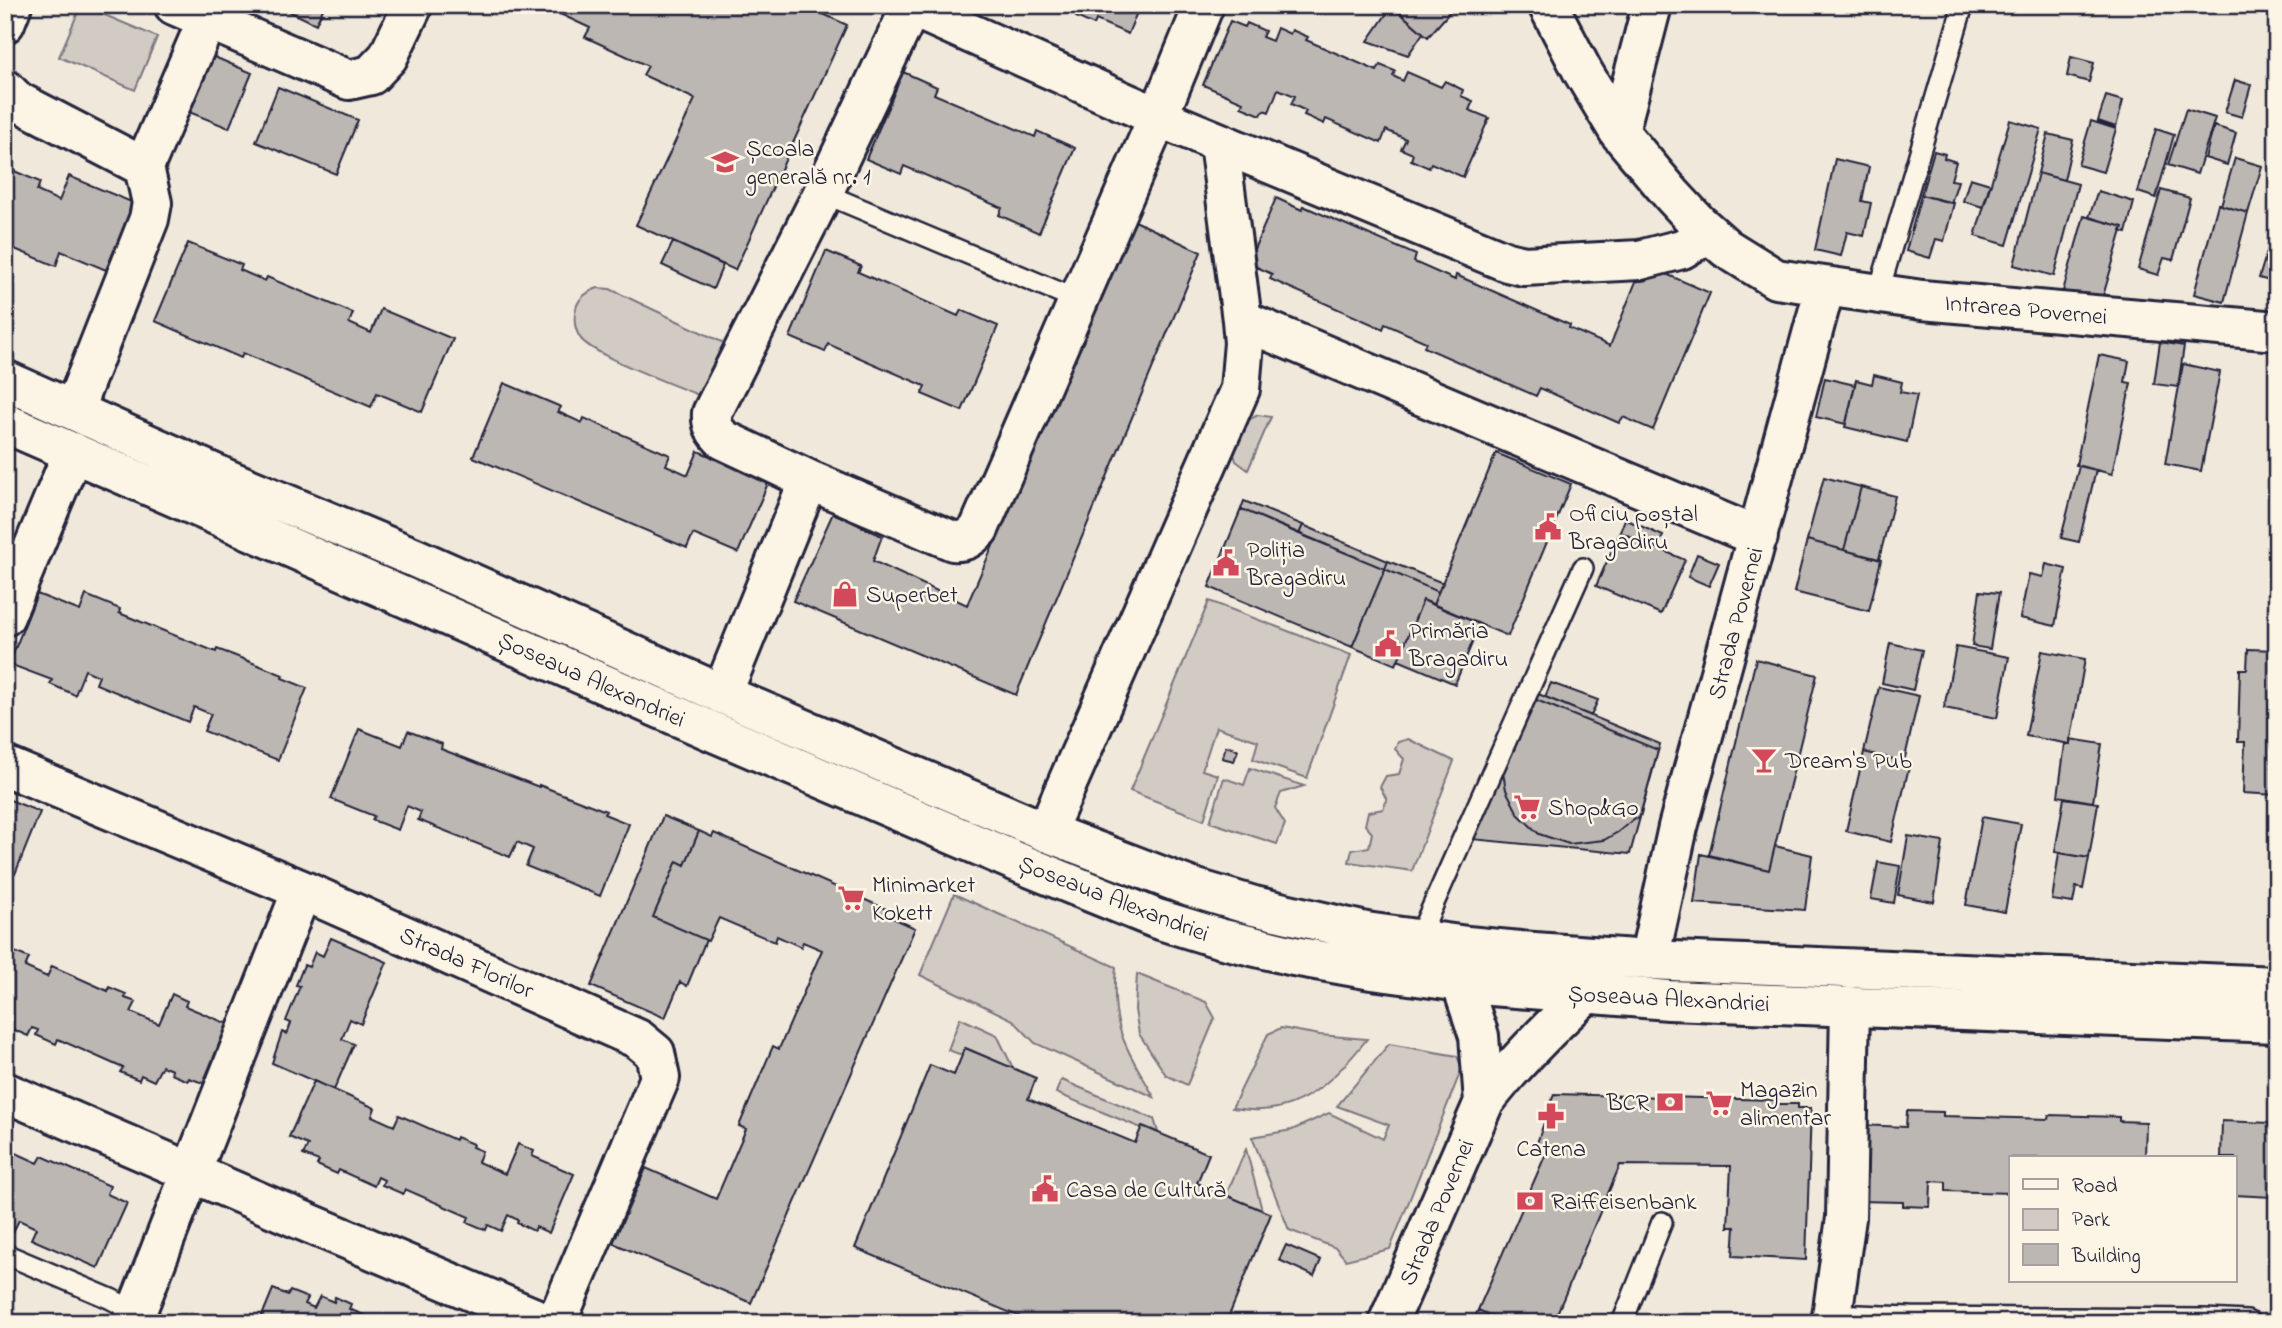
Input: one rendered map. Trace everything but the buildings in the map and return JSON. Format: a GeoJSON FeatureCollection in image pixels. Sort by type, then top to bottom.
{"type":"FeatureCollection","features":[{"type":"Feature","properties":{"kind":"main road"},"geometry":{"type":"LineString","coordinates":[[5,23],[12,5]]}},
{"type":"Feature","properties":{"kind":"main road"},"geometry":{"type":"LineString","coordinates":[[74,410],[149,219],[152,203],[144,167],[191,13],[349,80],[371,75],[388,57],[413,5]]}},
{"type":"Feature","properties":{"kind":"main road"},"geometry":{"type":"LineString","coordinates":[[1204,5],[1158,117],[979,529],[974,535],[966,541],[953,541],[809,480],[724,440],[718,434],[711,421],[712,413],[823,193],[909,6],[1158,117],[1219,143],[1524,267],[1640,260],[1682,249],[1709,233],[1672,195],[1619,132],[1583,72],[1548,5]]}},
{"type":"Feature","properties":{"kind":"main road"},"geometry":{"type":"LineString","coordinates":[[1619,132],[1652,5]]}},
{"type":"Feature","properties":{"kind":"main road"},"geometry":{"type":"LineString","coordinates":[[5,89],[17,102],[144,167]]}},
{"type":"Feature","properties":{"kind":"main road","name":"Șoseaua Alexandriei"},"geometry":{"type":"LineString","coordinates":[[1046,832],[1240,389],[1243,366],[1242,320],[1219,143]]}},
{"type":"Feature","properties":{"kind":"main road","name":"Intrarea Povernei"},"geometry":{"type":"LineString","coordinates":[[1709,233],[1726,248],[1776,279],[1922,300],[2277,331]]}},
{"type":"Feature","properties":{"kind":"main road","name":"Strada Povernei"},"geometry":{"type":"LineString","coordinates":[[1649,960],[1678,827],[1758,537],[1852,290]]}},
{"type":"Feature","properties":{"kind":"main road"},"geometry":{"type":"LineString","coordinates":[[1242,320],[1758,537]]}},
{"type":"Feature","properties":{"kind":"main road","name":"Șoseaua Alexandriei"},"geometry":{"type":"LineString","coordinates":[[5,380],[229,480],[1046,832],[1125,864],[1228,898],[1366,932],[1520,951],[1649,960],[2277,986]]}},
{"type":"Feature","properties":{"kind":"main road","name":"Șoseaua Alexandriei"},"geometry":{"type":"LineString","coordinates":[[5,423],[1029,867],[1157,919],[1219,938],[1294,956],[1372,970],[1461,982],[1669,1000],[2277,1023]]}},
{"type":"Feature","properties":{"kind":"main road"},"geometry":{"type":"LineString","coordinates":[[5,616],[73,453]]}},
{"type":"Feature","properties":{"kind":"main road","name":"Șoseaua Alexandriei"},"geometry":{"type":"LineString","coordinates":[[722,694],[809,480]]}},
{"type":"Feature","properties":{"kind":"main road","name":"Strada Florilor"},"geometry":{"type":"LineString","coordinates":[[5,766],[302,890],[580,1012],[638,1039],[655,1053],[660,1078],[556,1323]]}},
{"type":"Feature","properties":{"kind":"main road"},"geometry":{"type":"LineString","coordinates":[[142,1319],[192,1173],[302,890]]}},
{"type":"Feature","properties":{"kind":"main road"},"geometry":{"type":"LineString","coordinates":[[1461,982],[1479,1036],[1484,1102]]}},
{"type":"Feature","properties":{"kind":"main road"},"geometry":{"type":"LineString","coordinates":[[1484,1102],[1527,1052],[1587,993]]}},
{"type":"Feature","properties":{"kind":"main road"},"geometry":{"type":"LineString","coordinates":[[1832,1319],[1846,1218],[1850,1006]]}},
{"type":"Feature","properties":{"kind":"main road"},"geometry":{"type":"LineString","coordinates":[[5,1092],[547,1323]]}},
{"type":"Feature","properties":{"kind":"main road","name":"Strada Povernei"},"geometry":{"type":"LineString","coordinates":[[1388,1323],[1484,1102]]}},
{"type":"Feature","properties":{"kind":"lane"},"geometry":{"type":"LineString","coordinates":[[1852,290],[1963,5]]}},
{"type":"Feature","properties":{"kind":"lane"},"geometry":{"type":"LineString","coordinates":[[823,193],[1078,300]]}},
{"type":"Feature","properties":{"kind":"lane"},"geometry":{"type":"LineString","coordinates":[[1418,939],[1583,568]]}},
{"type":"Feature","properties":{"kind":"lane"},"geometry":{"type":"LineString","coordinates":[[1622,1323],[1662,1222]]}},
{"type":"Feature","properties":{"kind":"lane"},"geometry":{"type":"LineString","coordinates":[[5,1254],[111,1299],[142,1319]]}},
{"type":"Feature","properties":{"kind":"lane"},"geometry":{"type":"LineString","coordinates":[[1832,1319],[2204,1319],[2251,1323]]}},
{"type":"Feature","properties":{"kind":"green space"},"geometry":{"type":"Polygon","coordinates":[[[81,5],[157,37],[135,90],[59,57],[81,5]]]}},
{"type":"Feature","properties":{"kind":"green space"},"geometry":{"type":"Polygon","coordinates":[[[598,288],[610,289],[724,343],[698,395],[618,362],[581,339],[575,324],[577,304],[582,297],[598,288]]]}},
{"type":"Feature","properties":{"kind":"green space"},"geometry":{"type":"Polygon","coordinates":[[[1258,415],[1271,417],[1248,470],[1236,461],[1232,447],[1246,421],[1258,415]]]}},
{"type":"Feature","properties":{"kind":"green space"},"geometry":{"type":"Polygon","coordinates":[[[1209,601],[1351,655],[1307,778],[1253,759],[1258,741],[1216,727],[1202,770],[1218,775],[1204,820],[1130,791],[1209,601]]]}},
{"type":"Feature","properties":{"kind":"green space"},"geometry":{"type":"Polygon","coordinates":[[[1408,739],[1454,761],[1412,871],[1349,862],[1352,850],[1369,847],[1372,833],[1365,825],[1368,812],[1383,809],[1387,800],[1380,787],[1386,776],[1399,774],[1404,759],[1395,749],[1398,742],[1408,739]]]}},
{"type":"Feature","properties":{"kind":"green space"},"geometry":{"type":"Polygon","coordinates":[[[1250,768],[1304,786],[1281,793],[1275,808],[1285,824],[1277,844],[1210,822],[1224,778],[1244,785],[1250,768]]]}},
{"type":"Feature","properties":{"kind":"green space"},"geometry":{"type":"Polygon","coordinates":[[[954,894],[1116,967],[1115,1006],[1122,1035],[1154,1097],[1035,1043],[1013,1020],[920,975],[954,894]]]}},
{"type":"Feature","properties":{"kind":"green space"},"geometry":{"type":"Polygon","coordinates":[[[1137,974],[1206,1002],[1215,1018],[1187,1085],[1166,1075],[1139,1034],[1135,1010],[1137,974]]]}},
{"type":"Feature","properties":{"kind":"green space"},"geometry":{"type":"Polygon","coordinates":[[[960,1018],[997,1035],[1013,1068],[966,1048],[962,1055],[948,1050],[960,1018]]]}},
{"type":"Feature","properties":{"kind":"green space"},"geometry":{"type":"Polygon","coordinates":[[[1281,1028],[1367,1039],[1333,1077],[1307,1096],[1277,1108],[1232,1108],[1268,1034],[1281,1028]]]}},
{"type":"Feature","properties":{"kind":"green space"},"geometry":{"type":"Polygon","coordinates":[[[1389,1044],[1457,1056],[1462,1068],[1390,1249],[1346,1260],[1336,1248],[1289,1230],[1252,1137],[1292,1130],[1329,1113],[1383,1139],[1389,1125],[1337,1106],[1389,1044]]]}},
{"type":"Feature","properties":{"kind":"green space"},"geometry":{"type":"Polygon","coordinates":[[[1062,1080],[1154,1119],[1158,1132],[1143,1126],[1141,1128],[1056,1093],[1062,1080]]]}},
{"type":"Feature","properties":{"kind":"green space"},"geometry":{"type":"Polygon","coordinates":[[[1246,1149],[1262,1210],[1226,1195],[1246,1149]]]}},
{"type":"Feature","properties":{"kind":"place","name":"Școala generală nr. 1"},"geometry":{"type":"Point","coordinates":[725,162]}},
{"type":"Feature","properties":{"kind":"place","name":"Oficiu poștal Bragadiru"},"geometry":{"type":"Point","coordinates":[1548,527]}},
{"type":"Feature","properties":{"kind":"place","name":"Poliția Bragadiru"},"geometry":{"type":"Point","coordinates":[1226,563]}},
{"type":"Feature","properties":{"kind":"place","name":"Superbet"},"geometry":{"type":"Point","coordinates":[845,594]}},
{"type":"Feature","properties":{"kind":"place","name":"Primăria Bragadiru"},"geometry":{"type":"Point","coordinates":[1388,644]}},
{"type":"Feature","properties":{"kind":"place","name":"Dream's Pub"},"geometry":{"type":"Point","coordinates":[1764,760]}},
{"type":"Feature","properties":{"kind":"place","name":"Shop&Go"},"geometry":{"type":"Point","coordinates":[1527,807]}},
{"type":"Feature","properties":{"kind":"place","name":"Minimarket Kokett"},"geometry":{"type":"Point","coordinates":[851,898]}},
{"type":"Feature","properties":{"kind":"place","name":"BCR"},"geometry":{"type":"Point","coordinates":[1670,1102]}},
{"type":"Feature","properties":{"kind":"place","name":"Magazin alimentar"},"geometry":{"type":"Point","coordinates":[1719,1103]}},
{"type":"Feature","properties":{"kind":"place","name":"Catena"},"geometry":{"type":"Point","coordinates":[1551,1116]}},
{"type":"Feature","properties":{"kind":"place","name":"Casa de Cultură"},"geometry":{"type":"Point","coordinates":[1045,1189]}},
{"type":"Feature","properties":{"kind":"place","name":"Raiffeisenbank"},"geometry":{"type":"Point","coordinates":[1530,1201]}}]}
